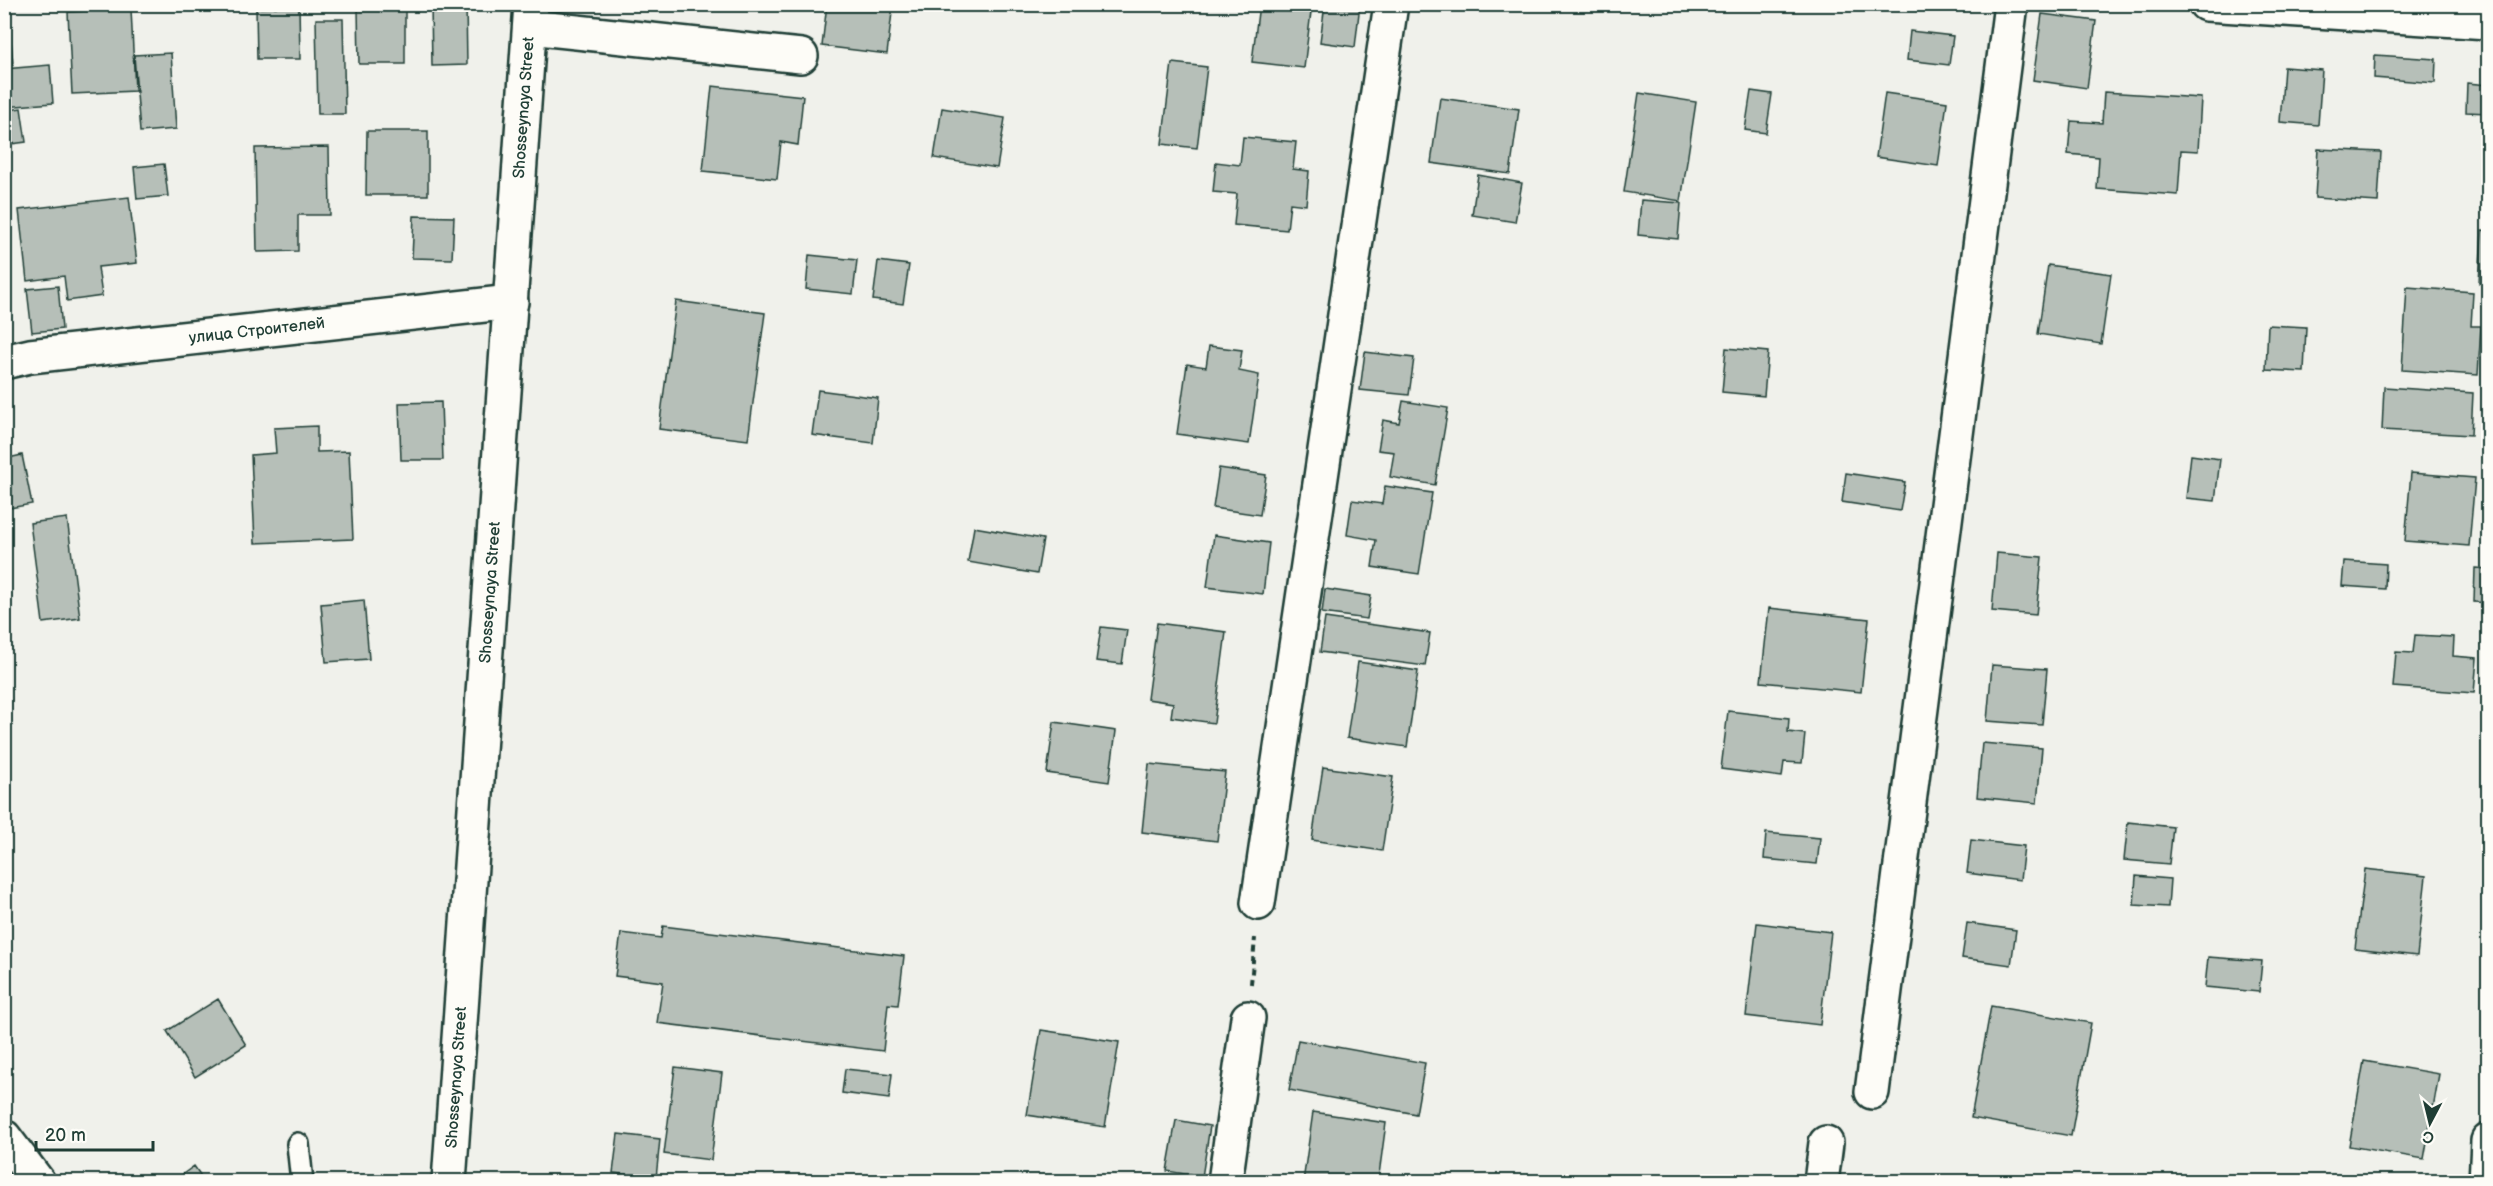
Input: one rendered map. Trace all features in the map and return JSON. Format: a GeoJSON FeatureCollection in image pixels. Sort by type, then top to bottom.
{"type":"FeatureCollection","features":[{"type":"Feature","properties":{"kind":"street"},"geometry":{"type":"LineString","coordinates":[[1258,903],[1391,4]]}},
{"type":"Feature","properties":{"kind":"street"},"geometry":{"type":"LineString","coordinates":[[1872,1092],[2011,4]]}},
{"type":"Feature","properties":{"kind":"street"},"geometry":{"type":"LineString","coordinates":[[2206,4],[2488,22]]}},
{"type":"Feature","properties":{"kind":"street"},"geometry":{"type":"LineString","coordinates":[[531,16],[801,56]]}},
{"type":"Feature","properties":{"kind":"street","name":"Shosseynaya Street"},"geometry":{"type":"LineString","coordinates":[[449,1182],[531,16]]}},
{"type":"Feature","properties":{"kind":"street","name":"улица Строителей"},"geometry":{"type":"LineString","coordinates":[[4,362],[30,356],[511,302]]}},
{"type":"Feature","properties":{"kind":"street"},"geometry":{"type":"LineString","coordinates":[[1225,1182],[1248,1018]]}},
{"type":"Feature","properties":{"kind":"street"},"geometry":{"type":"LineString","coordinates":[[4,1137],[38,1182]]}},
{"type":"Feature","properties":{"kind":"street"},"geometry":{"type":"LineString","coordinates":[[2486,1182],[2488,1141]]}},
{"type":"Feature","properties":{"kind":"street"},"geometry":{"type":"LineString","coordinates":[[1821,1182],[1826,1143]]}},
{"type":"Feature","properties":{"kind":"lane"},"geometry":{"type":"LineString","coordinates":[[298,1144],[302,1182]]}},
{"type":"Feature","properties":{"kind":"path"},"geometry":{"type":"LineString","coordinates":[[1248,1018],[1258,903]]}},
{"type":"Feature","properties":{"kind":"building"},"geometry":{"type":"Polygon","coordinates":[[[431,4],[466,4],[467,65],[432,66],[431,4]]]}},
{"type":"Feature","properties":{"kind":"building"},"geometry":{"type":"Polygon","coordinates":[[[734,4],[796,4],[795,11],[734,4]]]}},
{"type":"Feature","properties":{"kind":"building"},"geometry":{"type":"Polygon","coordinates":[[[827,4],[893,4],[887,54],[822,46],[827,4]]]}},
{"type":"Feature","properties":{"kind":"building"},"geometry":{"type":"Polygon","coordinates":[[[1259,4],[1312,4],[1304,68],[1252,62],[1259,4]]]}},
{"type":"Feature","properties":{"kind":"building"},"geometry":{"type":"Polygon","coordinates":[[[1325,4],[1360,4],[1355,47],[1320,42],[1325,4]]]}},
{"type":"Feature","properties":{"kind":"building"},"geometry":{"type":"Polygon","coordinates":[[[299,6],[300,59],[257,59],[256,8],[299,6]]]}},
{"type":"Feature","properties":{"kind":"building"},"geometry":{"type":"Polygon","coordinates":[[[405,7],[405,64],[359,64],[358,8],[405,7]]]}},
{"type":"Feature","properties":{"kind":"building"},"geometry":{"type":"Polygon","coordinates":[[[131,9],[135,91],[72,94],[68,12],[131,9]]]}},
{"type":"Feature","properties":{"kind":"building"},"geometry":{"type":"Polygon","coordinates":[[[2042,14],[2096,21],[2087,88],[2033,80],[2042,14]]]}},
{"type":"Feature","properties":{"kind":"building"},"geometry":{"type":"Polygon","coordinates":[[[316,19],[343,19],[345,114],[318,114],[316,19]]]}},
{"type":"Feature","properties":{"kind":"building"},"geometry":{"type":"Polygon","coordinates":[[[10,26],[13,65],[4,66],[4,27],[10,26]]]}},
{"type":"Feature","properties":{"kind":"building"},"geometry":{"type":"Polygon","coordinates":[[[1910,31],[1953,36],[1949,65],[1907,60],[1910,31]]]}},
{"type":"Feature","properties":{"kind":"building"},"geometry":{"type":"Polygon","coordinates":[[[171,53],[176,129],[140,132],[134,55],[171,53]]]}},
{"type":"Feature","properties":{"kind":"building"},"geometry":{"type":"Polygon","coordinates":[[[2375,55],[2436,59],[2435,83],[2374,78],[2375,55]]]}},
{"type":"Feature","properties":{"kind":"building"},"geometry":{"type":"Polygon","coordinates":[[[1172,63],[1207,67],[1197,148],[1162,144],[1172,63]]]}},
{"type":"Feature","properties":{"kind":"building"},"geometry":{"type":"Polygon","coordinates":[[[50,65],[53,103],[4,107],[4,69],[50,65]]]}},
{"type":"Feature","properties":{"kind":"building"},"geometry":{"type":"Polygon","coordinates":[[[2284,67],[2322,70],[2318,125],[2280,122],[2284,67]]]}},
{"type":"Feature","properties":{"kind":"building"},"geometry":{"type":"Polygon","coordinates":[[[2467,83],[2488,85],[2488,113],[2466,112],[2467,83]]]}},
{"type":"Feature","properties":{"kind":"building"},"geometry":{"type":"Polygon","coordinates":[[[712,86],[803,96],[798,145],[781,142],[777,179],[703,171],[712,86]]]}},
{"type":"Feature","properties":{"kind":"building"},"geometry":{"type":"Polygon","coordinates":[[[1751,91],[1772,94],[1766,133],[1745,130],[1751,91]]]}},
{"type":"Feature","properties":{"kind":"building"},"geometry":{"type":"Polygon","coordinates":[[[2104,92],[2201,98],[2198,151],[2181,150],[2178,195],[2097,189],[2099,157],[2068,154],[2071,121],[2102,123],[2104,92]]]}},
{"type":"Feature","properties":{"kind":"building"},"geometry":{"type":"Polygon","coordinates":[[[1639,93],[1696,102],[1681,201],[1624,192],[1639,93]]]}},
{"type":"Feature","properties":{"kind":"building"},"geometry":{"type":"Polygon","coordinates":[[[1885,93],[1947,102],[1938,166],[1876,157],[1885,93]]]}},
{"type":"Feature","properties":{"kind":"building"},"geometry":{"type":"Polygon","coordinates":[[[1440,98],[1519,109],[1510,174],[1431,163],[1440,98]]]}},
{"type":"Feature","properties":{"kind":"building"},"geometry":{"type":"Polygon","coordinates":[[[21,108],[26,142],[4,145],[4,111],[21,108]]]}},
{"type":"Feature","properties":{"kind":"building"},"geometry":{"type":"Polygon","coordinates":[[[942,108],[1005,118],[997,168],[934,158],[942,108]]]}},
{"type":"Feature","properties":{"kind":"building"},"geometry":{"type":"Polygon","coordinates":[[[367,131],[428,131],[428,195],[366,195],[367,131]]]}},
{"type":"Feature","properties":{"kind":"building"},"geometry":{"type":"Polygon","coordinates":[[[1243,137],[1296,142],[1293,169],[1309,171],[1306,205],[1290,203],[1287,230],[1234,225],[1237,194],[1213,192],[1216,162],[1240,165],[1243,137]]]}},
{"type":"Feature","properties":{"kind":"building"},"geometry":{"type":"Polygon","coordinates":[[[329,147],[330,215],[298,215],[298,251],[257,252],[255,148],[329,147]]]}},
{"type":"Feature","properties":{"kind":"building"},"geometry":{"type":"Polygon","coordinates":[[[2318,149],[2381,152],[2378,202],[2315,198],[2318,149]]]}},
{"type":"Feature","properties":{"kind":"building"},"geometry":{"type":"Polygon","coordinates":[[[164,164],[168,196],[137,199],[134,167],[164,164]]]}},
{"type":"Feature","properties":{"kind":"building"},"geometry":{"type":"Polygon","coordinates":[[[1478,175],[1522,183],[1515,222],[1472,215],[1478,175]]]}},
{"type":"Feature","properties":{"kind":"building"},"geometry":{"type":"Polygon","coordinates":[[[129,197],[137,263],[98,267],[102,296],[67,301],[64,276],[27,281],[19,210],[129,197]]]}},
{"type":"Feature","properties":{"kind":"building"},"geometry":{"type":"Polygon","coordinates":[[[1641,200],[1681,203],[1678,239],[1638,235],[1641,200]]]}},
{"type":"Feature","properties":{"kind":"building"},"geometry":{"type":"Polygon","coordinates":[[[414,216],[454,217],[452,259],[412,258],[414,216]]]}},
{"type":"Feature","properties":{"kind":"building"},"geometry":{"type":"Polygon","coordinates":[[[2482,231],[2488,232],[2488,284],[2479,283],[2482,231]]]}},
{"type":"Feature","properties":{"kind":"building"},"geometry":{"type":"Polygon","coordinates":[[[809,255],[857,260],[853,294],[806,289],[809,255]]]}},
{"type":"Feature","properties":{"kind":"building"},"geometry":{"type":"Polygon","coordinates":[[[878,261],[909,265],[903,304],[873,300],[878,261]]]}},
{"type":"Feature","properties":{"kind":"building"},"geometry":{"type":"Polygon","coordinates":[[[2048,265],[2111,274],[2101,344],[2038,334],[2048,265]]]}},
{"type":"Feature","properties":{"kind":"building"},"geometry":{"type":"Polygon","coordinates":[[[58,286],[62,329],[32,332],[27,289],[58,286]]]}},
{"type":"Feature","properties":{"kind":"building"},"geometry":{"type":"Polygon","coordinates":[[[2407,287],[2473,292],[2471,326],[2481,326],[2478,375],[2402,370],[2407,287]]]}},
{"type":"Feature","properties":{"kind":"building"},"geometry":{"type":"Polygon","coordinates":[[[676,301],[765,313],[748,440],[659,429],[676,301]]]}},
{"type":"Feature","properties":{"kind":"building"},"geometry":{"type":"Polygon","coordinates":[[[2268,325],[2306,327],[2304,372],[2266,370],[2268,325]]]}},
{"type":"Feature","properties":{"kind":"building"},"geometry":{"type":"Polygon","coordinates":[[[1209,346],[1242,350],[1239,371],[1259,375],[1249,444],[1177,434],[1187,364],[1206,367],[1209,346]]]}},
{"type":"Feature","properties":{"kind":"building"},"geometry":{"type":"Polygon","coordinates":[[[1726,348],[1768,352],[1764,396],[1722,392],[1726,348]]]}},
{"type":"Feature","properties":{"kind":"building"},"geometry":{"type":"Polygon","coordinates":[[[1365,352],[1414,358],[1409,395],[1360,390],[1365,352]]]}},
{"type":"Feature","properties":{"kind":"building"},"geometry":{"type":"Polygon","coordinates":[[[2384,387],[2473,393],[2471,435],[2382,430],[2384,387]]]}},
{"type":"Feature","properties":{"kind":"building"},"geometry":{"type":"Polygon","coordinates":[[[818,390],[878,398],[873,443],[812,435],[818,390]]]}},
{"type":"Feature","properties":{"kind":"building"},"geometry":{"type":"Polygon","coordinates":[[[1403,401],[1448,408],[1435,485],[1390,477],[1394,452],[1378,450],[1383,420],[1399,423],[1403,401]]]}},
{"type":"Feature","properties":{"kind":"building"},"geometry":{"type":"Polygon","coordinates":[[[441,402],[443,460],[401,460],[399,403],[441,402]]]}},
{"type":"Feature","properties":{"kind":"building"},"geometry":{"type":"Polygon","coordinates":[[[317,426],[317,452],[349,451],[353,539],[255,543],[251,455],[276,453],[274,428],[317,426]]]}},
{"type":"Feature","properties":{"kind":"building"},"geometry":{"type":"Polygon","coordinates":[[[22,455],[32,504],[4,509],[4,459],[22,455]]]}},
{"type":"Feature","properties":{"kind":"building"},"geometry":{"type":"Polygon","coordinates":[[[2191,455],[2220,459],[2215,501],[2186,498],[2191,455]]]}},
{"type":"Feature","properties":{"kind":"building"},"geometry":{"type":"Polygon","coordinates":[[[1219,468],[1266,475],[1260,515],[1213,508],[1219,468]]]}},
{"type":"Feature","properties":{"kind":"building"},"geometry":{"type":"Polygon","coordinates":[[[1846,473],[1905,482],[1900,511],[1842,502],[1846,473]]]}},
{"type":"Feature","properties":{"kind":"building"},"geometry":{"type":"Polygon","coordinates":[[[2411,473],[2475,478],[2469,546],[2405,541],[2411,473]]]}},
{"type":"Feature","properties":{"kind":"building"},"geometry":{"type":"Polygon","coordinates":[[[1385,486],[1432,493],[1419,574],[1372,567],[1376,540],[1347,535],[1352,500],[1382,504],[1385,486]]]}},
{"type":"Feature","properties":{"kind":"building"},"geometry":{"type":"Polygon","coordinates":[[[67,518],[80,618],[43,623],[30,523],[67,518]]]}},
{"type":"Feature","properties":{"kind":"building"},"geometry":{"type":"Polygon","coordinates":[[[974,527],[1043,539],[1037,574],[968,562],[974,527]]]}},
{"type":"Feature","properties":{"kind":"building"},"geometry":{"type":"Polygon","coordinates":[[[1214,535],[1269,543],[1263,594],[1207,587],[1214,535]]]}},
{"type":"Feature","properties":{"kind":"building"},"geometry":{"type":"Polygon","coordinates":[[[1997,553],[2042,557],[2036,615],[1992,611],[1997,553]]]}},
{"type":"Feature","properties":{"kind":"building"},"geometry":{"type":"Polygon","coordinates":[[[2344,561],[2386,564],[2385,589],[2342,586],[2344,561]]]}},
{"type":"Feature","properties":{"kind":"building"},"geometry":{"type":"Polygon","coordinates":[[[2475,568],[2488,569],[2488,603],[2474,602],[2475,568]]]}},
{"type":"Feature","properties":{"kind":"building"},"geometry":{"type":"Polygon","coordinates":[[[1325,589],[1371,596],[1367,619],[1322,613],[1325,589]]]}},
{"type":"Feature","properties":{"kind":"building"},"geometry":{"type":"Polygon","coordinates":[[[364,600],[369,659],[326,662],[321,604],[364,600]]]}},
{"type":"Feature","properties":{"kind":"building"},"geometry":{"type":"Polygon","coordinates":[[[1769,608],[1869,619],[1861,692],[1761,682],[1769,608]]]}},
{"type":"Feature","properties":{"kind":"building"},"geometry":{"type":"Polygon","coordinates":[[[1325,618],[1430,633],[1425,666],[1320,652],[1325,618]]]}},
{"type":"Feature","properties":{"kind":"building"},"geometry":{"type":"Polygon","coordinates":[[[1157,623],[1226,632],[1214,723],[1171,717],[1173,703],[1147,699],[1157,623]]]}},
{"type":"Feature","properties":{"kind":"building"},"geometry":{"type":"Polygon","coordinates":[[[1101,627],[1127,630],[1122,664],[1096,661],[1101,627]]]}},
{"type":"Feature","properties":{"kind":"building"},"geometry":{"type":"Polygon","coordinates":[[[2415,635],[2454,637],[2453,656],[2477,658],[2474,693],[2393,687],[2396,652],[2413,653],[2415,635]]]}},
{"type":"Feature","properties":{"kind":"building"},"geometry":{"type":"Polygon","coordinates":[[[1358,662],[1418,671],[1407,747],[1347,738],[1358,662]]]}},
{"type":"Feature","properties":{"kind":"building"},"geometry":{"type":"Polygon","coordinates":[[[1992,665],[2047,669],[2042,725],[1987,721],[1992,665]]]}},
{"type":"Feature","properties":{"kind":"building"},"geometry":{"type":"Polygon","coordinates":[[[1728,711],[1789,718],[1788,732],[1805,734],[1802,763],[1784,762],[1782,777],[1721,769],[1728,711]]]}},
{"type":"Feature","properties":{"kind":"building"},"geometry":{"type":"Polygon","coordinates":[[[1054,722],[1116,731],[1109,782],[1047,773],[1054,722]]]}},
{"type":"Feature","properties":{"kind":"building"},"geometry":{"type":"Polygon","coordinates":[[[1982,743],[2042,748],[2037,803],[1977,797],[1982,743]]]}},
{"type":"Feature","properties":{"kind":"building"},"geometry":{"type":"Polygon","coordinates":[[[1149,764],[1225,772],[1217,841],[1142,832],[1149,764]]]}},
{"type":"Feature","properties":{"kind":"building"},"geometry":{"type":"Polygon","coordinates":[[[1323,767],[1393,777],[1382,851],[1312,840],[1323,767]]]}},
{"type":"Feature","properties":{"kind":"building"},"geometry":{"type":"Polygon","coordinates":[[[2128,822],[2173,827],[2169,864],[2124,860],[2128,822]]]}},
{"type":"Feature","properties":{"kind":"building"},"geometry":{"type":"Polygon","coordinates":[[[1766,833],[1820,838],[1817,864],[1764,859],[1766,833]]]}},
{"type":"Feature","properties":{"kind":"building"},"geometry":{"type":"Polygon","coordinates":[[[1971,840],[2024,846],[2020,880],[1967,873],[1971,840]]]}},
{"type":"Feature","properties":{"kind":"building"},"geometry":{"type":"Polygon","coordinates":[[[2365,869],[2426,876],[2417,956],[2355,949],[2365,869]]]}},
{"type":"Feature","properties":{"kind":"building"},"geometry":{"type":"Polygon","coordinates":[[[2136,876],[2170,879],[2168,907],[2134,905],[2136,876]]]}},
{"type":"Feature","properties":{"kind":"building"},"geometry":{"type":"Polygon","coordinates":[[[1757,923],[1831,932],[1820,1025],[1746,1016],[1757,923]]]}},
{"type":"Feature","properties":{"kind":"building"},"geometry":{"type":"Polygon","coordinates":[[[1967,923],[2016,930],[2011,965],[1962,958],[1967,923]]]}},
{"type":"Feature","properties":{"kind":"building"},"geometry":{"type":"Polygon","coordinates":[[[663,926],[904,956],[898,1005],[888,1004],[883,1051],[657,1023],[663,982],[615,976],[621,933],[661,938],[663,926]]]}},
{"type":"Feature","properties":{"kind":"building"},"geometry":{"type":"Polygon","coordinates":[[[2208,957],[2262,961],[2259,992],[2205,987],[2208,957]]]}},
{"type":"Feature","properties":{"kind":"building"},"geometry":{"type":"Polygon","coordinates":[[[218,999],[246,1045],[195,1077],[167,1031],[218,999]]]}},
{"type":"Feature","properties":{"kind":"building"},"geometry":{"type":"Polygon","coordinates":[[[1991,1006],[2091,1023],[2071,1136],[1971,1118],[1991,1006]]]}},
{"type":"Feature","properties":{"kind":"building"},"geometry":{"type":"Polygon","coordinates":[[[1041,1030],[1119,1042],[1105,1127],[1027,1115],[1041,1030]]]}},
{"type":"Feature","properties":{"kind":"building"},"geometry":{"type":"Polygon","coordinates":[[[1298,1040],[1425,1063],[1416,1114],[1289,1090],[1298,1040]]]}},
{"type":"Feature","properties":{"kind":"building"},"geometry":{"type":"Polygon","coordinates":[[[2364,1061],[2439,1074],[2424,1159],[2349,1146],[2364,1061]]]}},
{"type":"Feature","properties":{"kind":"building"},"geometry":{"type":"Polygon","coordinates":[[[675,1067],[722,1073],[711,1160],[664,1154],[675,1067]]]}},
{"type":"Feature","properties":{"kind":"building"},"geometry":{"type":"Polygon","coordinates":[[[845,1069],[892,1074],[889,1099],[842,1093],[845,1069]]]}},
{"type":"Feature","properties":{"kind":"building"},"geometry":{"type":"Polygon","coordinates":[[[1313,1112],[1386,1123],[1378,1182],[1303,1182],[1313,1112]]]}},
{"type":"Feature","properties":{"kind":"building"},"geometry":{"type":"Polygon","coordinates":[[[1176,1120],[1210,1126],[1202,1177],[1167,1171],[1176,1120]]]}},
{"type":"Feature","properties":{"kind":"building"},"geometry":{"type":"Polygon","coordinates":[[[618,1134],[660,1139],[656,1178],[613,1173],[618,1134]]]}},
{"type":"Feature","properties":{"kind":"building"},"geometry":{"type":"Polygon","coordinates":[[[194,1166],[205,1182],[172,1182],[194,1166]]]}}]}
